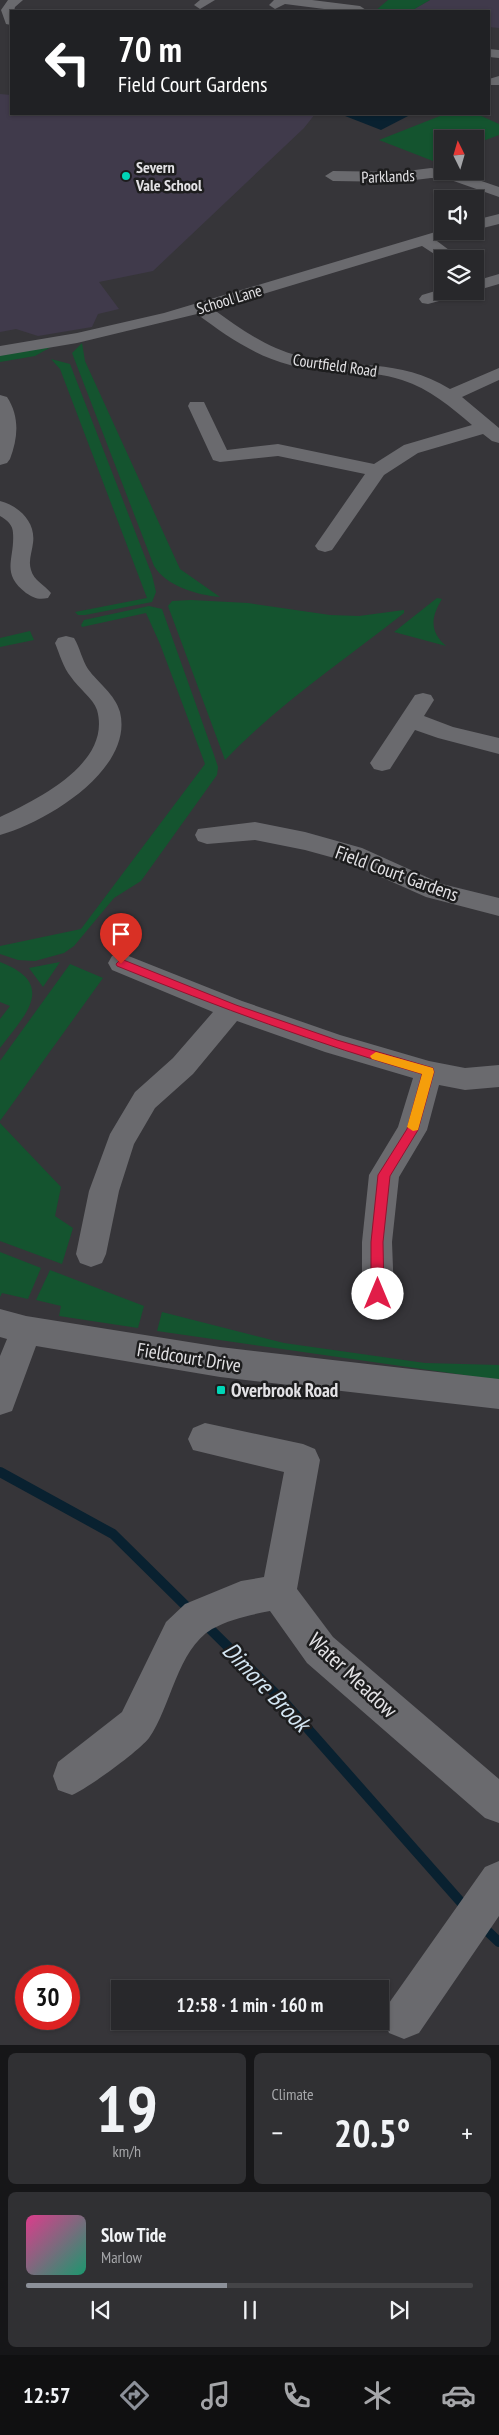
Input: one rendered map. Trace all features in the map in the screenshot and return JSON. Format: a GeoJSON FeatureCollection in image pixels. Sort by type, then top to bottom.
{"type":"FeatureCollection","features":[{"type":"Feature","properties":{"kind":"street"},"geometry":{"type":"LineString","coordinates":[[10,18],[7,10],[9,5],[18,0]]}},
{"type":"Feature","properties":{"kind":"street"},"geometry":{"type":"LineString","coordinates":[[275,5],[283,0],[321,2],[360,10]]}},
{"type":"Feature","properties":{"kind":"street","name":"Parklands"},"geometry":{"type":"LineString","coordinates":[[333,178],[399,177],[431,173],[450,175],[499,192]]}},
{"type":"Feature","properties":{"kind":"street"},"geometry":{"type":"LineString","coordinates":[[484,222],[499,218]]}},
{"type":"Feature","properties":{"kind":"street","name":"School Lane"},"geometry":{"type":"LineString","coordinates":[[0,351],[77,338],[200,308],[434,237]]}},
{"type":"Feature","properties":{"kind":"street"},"geometry":{"type":"LineString","coordinates":[[424,240],[439,250]]}},
{"type":"Feature","properties":{"kind":"street"},"geometry":{"type":"LineString","coordinates":[[428,299],[434,297]]}},
{"type":"Feature","properties":{"kind":"street","name":"Courtfield Road"},"geometry":{"type":"LineString","coordinates":[[200,308],[240,338],[266,352],[309,364],[360,368],[408,376],[450,396],[492,432]]}},
{"type":"Feature","properties":{"kind":"street"},"geometry":{"type":"LineString","coordinates":[[450,396],[499,373]]}},
{"type":"Feature","properties":{"kind":"street"},"geometry":{"type":"LineString","coordinates":[[0,401],[8,422],[8,434],[0,458]]}},
{"type":"Feature","properties":{"kind":"street"},"geometry":{"type":"LineString","coordinates":[[197,406],[223,463],[278,450],[377,471]]}},
{"type":"Feature","properties":{"kind":"street","name":"Courtfield Road"},"geometry":{"type":"LineString","coordinates":[[326,546],[377,471],[411,450],[492,432]]}},
{"type":"Feature","properties":{"kind":"street"},"geometry":{"type":"LineString","coordinates":[[0,507],[16,517],[24,531],[19,567],[23,579],[40,593]]}},
{"type":"Feature","properties":{"kind":"street"},"geometry":{"type":"LineString","coordinates":[[0,827],[51,803],[78,781],[100,756],[109,740],[111,723],[108,710],[102,699],[78,672],[66,642]]}},
{"type":"Feature","properties":{"kind":"street"},"geometry":{"type":"LineString","coordinates":[[382,763],[418,710],[446,733],[499,746]]}},
{"type":"Feature","properties":{"kind":"street","name":"Field Court Gardens"},"geometry":{"type":"LineString","coordinates":[[207,835],[255,831],[313,844],[353,854],[435,891],[499,907]]}},
{"type":"Feature","properties":{"kind":"street"},"geometry":{"type":"LineString","coordinates":[[121,964],[232,1008],[335,1044],[429,1072],[465,1079],[499,1076]]}},
{"type":"Feature","properties":{"kind":"street"},"geometry":{"type":"LineString","coordinates":[[90,1254],[104,1191],[120,1142],[145,1100],[183,1066],[232,1008]]}},
{"type":"Feature","properties":{"kind":"street"},"geometry":{"type":"LineString","coordinates":[[378,1294],[377,1242],[384,1175],[412,1130],[429,1072]]}},
{"type":"Feature","properties":{"kind":"street"},"geometry":{"type":"LineString","coordinates":[[0,1400],[13,1326]]}},
{"type":"Feature","properties":{"kind":"street","name":"Fieldcourt Drive"},"geometry":{"type":"LineString","coordinates":[[13,1326],[220,1362],[499,1394]]}},
{"type":"Feature","properties":{"kind":"street"},"geometry":{"type":"LineString","coordinates":[[72,1776],[135,1724],[178,1636],[198,1617],[241,1599],[279,1592],[303,1460],[205,1439]]}},
{"type":"Feature","properties":{"kind":"street","name":"Water Meadow"},"geometry":{"type":"LineString","coordinates":[[279,1592],[290,1611],[320,1650],[495,1792]]}},
{"type":"Feature","properties":{"kind":"street"},"geometry":{"type":"LineString","coordinates":[[404,2018],[493,1890]]}},
{"type":"Feature","properties":{"kind":"shaded area"},"geometry":{"type":"Polygon","coordinates":[[[430,0],[499,0],[499,28],[490,27],[490,10],[413,10],[430,0]]]}},
{"type":"Feature","properties":{"kind":"shaded area","name":"Severn Vale School"},"geometry":{"type":"Polygon","coordinates":[[[0,94],[10,95],[10,115],[314,115],[304,128],[153,271],[99,282],[119,309],[98,314],[92,327],[38,336],[16,329],[0,332],[0,94]]]}},
{"type":"Feature","properties":{"kind":"green space"},"geometry":{"type":"Polygon","coordinates":[[[388,0],[430,0],[413,10],[376,10],[388,0]]]}},
{"type":"Feature","properties":{"kind":"green space"},"geometry":{"type":"Polygon","coordinates":[[[442,115],[479,115],[499,124],[499,135],[484,141],[484,130],[434,130],[433,161],[379,140],[442,115]]]}},
{"type":"Feature","properties":{"kind":"green space"},"geometry":{"type":"Polygon","coordinates":[[[82,343],[85,361],[180,569],[220,597],[192,592],[174,584],[159,573],[154,566],[72,353],[82,343]]]}},
{"type":"Feature","properties":{"kind":"green space"},"geometry":{"type":"Polygon","coordinates":[[[51,347],[35,356],[0,362],[0,355],[51,347]]]}},
{"type":"Feature","properties":{"kind":"green space"},"geometry":{"type":"Polygon","coordinates":[[[51,359],[70,364],[152,575],[156,592],[152,602],[85,615],[78,615],[75,612],[147,598],[60,369],[51,359]]]}},
{"type":"Feature","properties":{"kind":"green space"},"geometry":{"type":"Polygon","coordinates":[[[437,598],[442,599],[434,618],[434,629],[446,646],[394,632],[437,598]]]}},
{"type":"Feature","properties":{"kind":"green space"},"geometry":{"type":"Polygon","coordinates":[[[172,601],[248,603],[330,615],[359,616],[404,610],[404,613],[268,719],[225,760],[168,606],[172,601]]]}},
{"type":"Feature","properties":{"kind":"green space"},"geometry":{"type":"Polygon","coordinates":[[[149,606],[162,609],[218,767],[217,775],[141,881],[114,898],[74,946],[64,953],[35,961],[18,960],[0,954],[0,946],[81,929],[205,764],[160,644],[146,613],[82,627],[81,625],[84,620],[149,606]]]}},
{"type":"Feature","properties":{"kind":"green space"},"geometry":{"type":"Polygon","coordinates":[[[30,631],[34,640],[0,647],[0,638],[30,631]]]}},
{"type":"Feature","properties":{"kind":"green space"},"geometry":{"type":"Polygon","coordinates":[[[0,962],[18,971],[28,980],[32,990],[31,1001],[26,1012],[0,1048],[0,1019],[10,1006],[0,1002],[0,962]]]}},
{"type":"Feature","properties":{"kind":"green space"},"geometry":{"type":"Polygon","coordinates":[[[60,962],[43,987],[29,968],[60,962]]]}},
{"type":"Feature","properties":{"kind":"green space"},"geometry":{"type":"Polygon","coordinates":[[[70,964],[103,978],[0,1121],[0,1061],[70,964]]]}},
{"type":"Feature","properties":{"kind":"green space"},"geometry":{"type":"Polygon","coordinates":[[[0,1123],[61,1187],[55,1216],[73,1228],[62,1264],[0,1241],[0,1123]]]}},
{"type":"Feature","properties":{"kind":"green space"},"geometry":{"type":"Polygon","coordinates":[[[0,1252],[41,1268],[28,1299],[2,1293],[0,1297],[0,1252]]]}},
{"type":"Feature","properties":{"kind":"green space"},"geometry":{"type":"Polygon","coordinates":[[[50,1270],[144,1306],[138,1328],[59,1316],[61,1306],[36,1300],[50,1270]]]}},
{"type":"Feature","properties":{"kind":"green space"},"geometry":{"type":"Polygon","coordinates":[[[162,1312],[284,1343],[425,1363],[499,1365],[499,1380],[157,1331],[162,1312]]]}},
{"type":"Feature","properties":{"kind":"water"},"geometry":{"type":"Polygon","coordinates":[[[343,115],[410,115],[381,130],[343,115]]]}},
{"type":"Feature","properties":{"kind":"waterway","name":"Dimore Brook"},"geometry":{"type":"LineString","coordinates":[[0,1472],[113,1534],[191,1611]]}},
{"type":"Feature","properties":{"kind":"waterway","name":"Dimore Brook"},"geometry":{"type":"LineString","coordinates":[[205,1624],[286,1704],[466,1908]]}},
{"type":"Feature","properties":{"kind":"waterway","name":"Dimore Brook"},"geometry":{"type":"LineString","coordinates":[[482,1926],[499,1942]]}},
{"type":"Feature","properties":{"kind":"slow traffic"},"geometry":{"type":"LineString","coordinates":[[376,1056],[429,1072],[413,1127]]}},
{"type":"Feature","properties":{"kind":"place","name":"Severn Vale School"},"geometry":{"type":"Point","coordinates":[126,176]}},
{"type":"Feature","properties":{"kind":"place","name":"Overbrook Road"},"geometry":{"type":"Point","coordinates":[221,1390]}},
{"type":"Feature","properties":{"kind":"route"},"geometry":{"type":"LineString","coordinates":[[121,964],[232,1008],[335,1044],[429,1072],[412,1130],[384,1175],[377,1242],[378,1294]]}}]}
